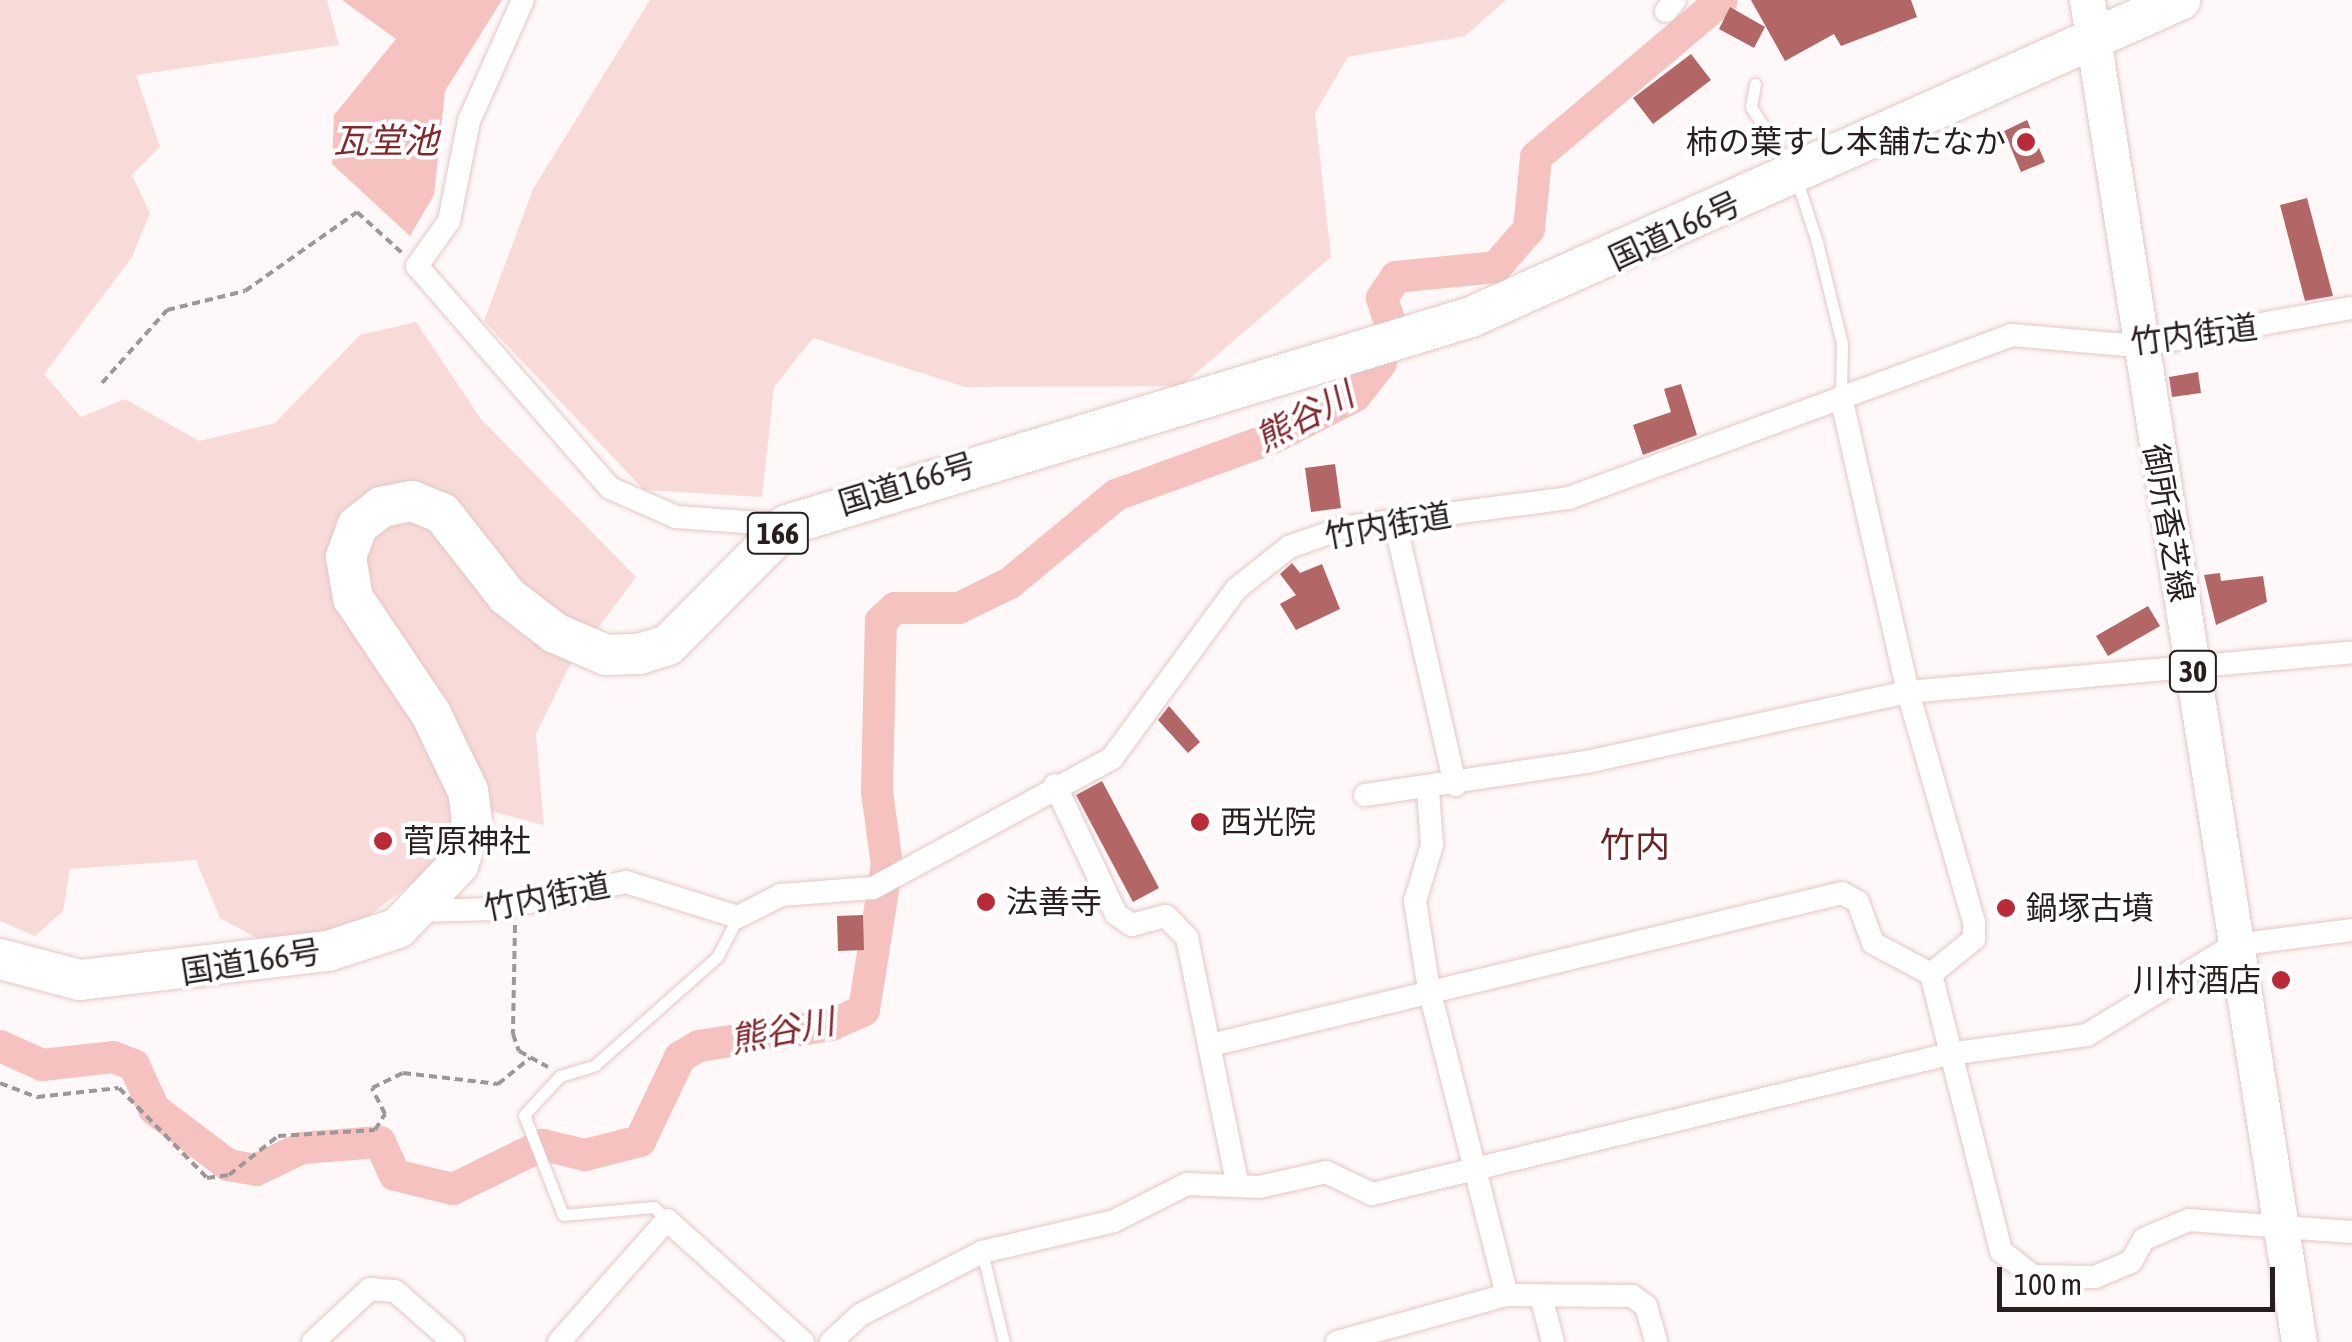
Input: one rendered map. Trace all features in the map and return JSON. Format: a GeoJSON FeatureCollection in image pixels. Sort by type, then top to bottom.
{"type":"FeatureCollection","features":[{"type":"Feature","properties":{"kind":"highway","name":"国道166号"},"geometry":{"type":"LineString","coordinates":[[0,958],[80,980],[164,976],[328,952],[398,928],[458,865],[472,822],[468,792],[431,714],[353,598],[346,557],[358,526],[382,506],[412,502],[442,513],[507,596],[555,633],[606,655],[668,645],[788,525],[1472,317],[2180,0]]}},
{"type":"Feature","properties":{"kind":"main road","name":"御所香芝線"},"geometry":{"type":"LineString","coordinates":[[2086,0],[2299,1342]]}},
{"type":"Feature","properties":{"kind":"street"},"geometry":{"type":"LineString","coordinates":[[523,0],[469,121],[450,221],[417,266],[610,488],[676,517],[788,525]]}},
{"type":"Feature","properties":{"kind":"street","name":"竹内街道"},"geometry":{"type":"LineString","coordinates":[[418,911],[514,906],[626,882],[738,917],[781,895],[881,885],[1055,785],[1112,758],[1236,589],[1290,546],[1395,522],[1568,498],[2011,334],[2138,346],[2352,308]]}},
{"type":"Feature","properties":{"kind":"street"},"geometry":{"type":"LineString","coordinates":[[1841,397],[1908,692],[1974,922],[1974,939],[1931,974]]}},
{"type":"Feature","properties":{"kind":"street"},"geometry":{"type":"LineString","coordinates":[[1395,522],[1455,785]]}},
{"type":"Feature","properties":{"kind":"street"},"geometry":{"type":"LineString","coordinates":[[1365,795],[1455,785],[1908,692],[2193,670],[2352,652]]}},
{"type":"Feature","properties":{"kind":"street"},"geometry":{"type":"LineString","coordinates":[[1055,785],[1116,914],[1132,924],[1179,922],[1211,1045],[1238,1182]]}},
{"type":"Feature","properties":{"kind":"street"},"geometry":{"type":"LineString","coordinates":[[1428,790],[1432,846],[1415,900],[1429,989],[1506,1294]]}},
{"type":"Feature","properties":{"kind":"street"},"geometry":{"type":"LineString","coordinates":[[1211,1045],[1429,989],[1842,893],[1858,902],[1873,944],[1931,974],[2001,1251],[2034,1276],[2096,1277],[2131,1262],[2144,1239],[2189,1220],[2280,1232],[2352,1232]]}},
{"type":"Feature","properties":{"kind":"street"},"geometry":{"type":"LineString","coordinates":[[831,1342],[860,1315],[982,1252],[1114,1220],[1187,1184],[1238,1182],[1259,1187],[1326,1172],[1372,1194],[1949,1054],[2087,1035],[2234,945],[2352,930]]}},
{"type":"Feature","properties":{"kind":"street"},"geometry":{"type":"LineString","coordinates":[[558,1342],[667,1220],[803,1342]]}},
{"type":"Feature","properties":{"kind":"street"},"geometry":{"type":"LineString","coordinates":[[313,1342],[370,1289],[396,1291],[453,1342]]}},
{"type":"Feature","properties":{"kind":"street"},"geometry":{"type":"LineString","coordinates":[[1337,1342],[1506,1294],[1542,1300],[1632,1296],[1646,1306],[1656,1342]]}},
{"type":"Feature","properties":{"kind":"street"},"geometry":{"type":"LineString","coordinates":[[1542,1300],[1553,1342]]}},
{"type":"Feature","properties":{"kind":"lane"},"geometry":{"type":"LineString","coordinates":[[1755,84],[1751,107],[1795,175],[1842,344],[1841,397]]}},
{"type":"Feature","properties":{"kind":"lane"},"geometry":{"type":"LineString","coordinates":[[667,1220],[654,1207],[563,1215],[526,1138],[524,1115],[574,1072],[595,1065],[717,957],[738,917]]}},
{"type":"Feature","properties":{"kind":"lane"},"geometry":{"type":"LineString","coordinates":[[982,1252],[1004,1342]]}},
{"type":"Feature","properties":{"kind":"path"},"geometry":{"type":"LineString","coordinates":[[102,383],[167,310],[245,292],[357,212],[417,266]]}},
{"type":"Feature","properties":{"kind":"path"},"geometry":{"type":"LineString","coordinates":[[514,906],[513,1034],[530,1058],[574,1072]]}},
{"type":"Feature","properties":{"kind":"path"},"geometry":{"type":"LineString","coordinates":[[0,1083],[37,1097],[119,1088],[207,1178],[229,1175],[242,1160],[278,1136],[375,1130],[384,1114],[372,1088],[403,1073],[498,1084],[530,1058]]}},
{"type":"Feature","properties":{"kind":"shaded area"},"geometry":{"type":"Polygon","coordinates":[[[0,0],[327,0],[339,45],[136,75],[160,147],[132,175],[150,213],[132,257],[44,374],[81,417],[125,399],[199,441],[275,423],[360,335],[416,322],[481,419],[636,577],[569,667],[536,734],[544,825],[486,810],[431,869],[355,926],[264,942],[220,918],[196,860],[70,869],[63,911],[35,936],[0,921],[0,0]]]}},
{"type":"Feature","properties":{"kind":"shaded area"},"geometry":{"type":"Polygon","coordinates":[[[650,0],[1506,0],[1465,36],[1348,57],[1315,113],[1331,257],[1181,386],[965,387],[813,338],[774,387],[762,497],[644,490],[484,321],[533,189],[650,0]]]}},
{"type":"Feature","properties":{"kind":"water","name":"瓦堂池"},"geometry":{"type":"Polygon","coordinates":[[[342,0],[502,0],[445,91],[434,195],[410,236],[332,164],[334,115],[396,39],[342,0]]]}},
{"type":"Feature","properties":{"kind":"building"},"geometry":{"type":"Polygon","coordinates":[[[1751,0],[1911,0],[1917,17],[1841,46],[1834,34],[1785,61],[1751,0]]]}},
{"type":"Feature","properties":{"kind":"building"},"geometry":{"type":"Polygon","coordinates":[[[1730,7],[1765,27],[1754,48],[1719,29],[1730,7]]]}},
{"type":"Feature","properties":{"kind":"building"},"geometry":{"type":"Polygon","coordinates":[[[1691,54],[1711,80],[1653,124],[1633,98],[1691,54]]]}},
{"type":"Feature","properties":{"kind":"building"},"geometry":{"type":"Polygon","coordinates":[[[2027,120],[2045,162],[2021,172],[2004,131],[2027,120]]]}},
{"type":"Feature","properties":{"kind":"building"},"geometry":{"type":"Polygon","coordinates":[[[2307,198],[2333,296],[2305,301],[2280,205],[2307,198]]]}},
{"type":"Feature","properties":{"kind":"building"},"geometry":{"type":"Polygon","coordinates":[[[2198,372],[2201,393],[2172,397],[2169,377],[2198,372]]]}},
{"type":"Feature","properties":{"kind":"building"},"geometry":{"type":"Polygon","coordinates":[[[1681,384],[1697,435],[1643,455],[1633,425],[1671,412],[1664,389],[1681,384]]]}},
{"type":"Feature","properties":{"kind":"building"},"geometry":{"type":"Polygon","coordinates":[[[1335,464],[1341,508],[1311,512],[1305,468],[1335,464]]]}},
{"type":"Feature","properties":{"kind":"building"},"geometry":{"type":"Polygon","coordinates":[[[1292,563],[1300,573],[1322,564],[1340,609],[1296,630],[1280,604],[1296,595],[1280,574],[1292,563]]]}},
{"type":"Feature","properties":{"kind":"building"},"geometry":{"type":"Polygon","coordinates":[[[2220,573],[2221,581],[2263,576],[2267,602],[2216,625],[2204,575],[2220,573]]]}},
{"type":"Feature","properties":{"kind":"building"},"geometry":{"type":"Polygon","coordinates":[[[2148,606],[2160,626],[2108,656],[2096,636],[2148,606]]]}},
{"type":"Feature","properties":{"kind":"building"},"geometry":{"type":"Polygon","coordinates":[[[1169,706],[1200,742],[1188,753],[1158,720],[1169,706]]]}},
{"type":"Feature","properties":{"kind":"building"},"geometry":{"type":"Polygon","coordinates":[[[1102,781],[1159,888],[1133,902],[1076,795],[1102,781]]]}},
{"type":"Feature","properties":{"kind":"building"},"geometry":{"type":"Polygon","coordinates":[[[863,915],[864,950],[838,951],[837,916],[863,915]]]}},
{"type":"Feature","properties":{"kind":"waterway","name":"熊谷川"},"geometry":{"type":"LineString","coordinates":[[1390,323],[1382,298],[1396,277],[1496,267],[1529,229],[1536,157],[1722,0]]}},
{"type":"Feature","properties":{"kind":"waterway","name":"熊谷川"},"geometry":{"type":"LineString","coordinates":[[0,1046],[42,1065],[113,1057],[134,1065],[154,1109],[228,1165],[256,1170],[302,1148],[380,1142],[395,1175],[453,1189],[543,1145],[585,1155],[640,1141],[680,1057],[699,1046],[831,1025],[864,1010],[887,865],[877,792],[881,621],[895,608],[959,608],[1010,583],[1116,495],[1273,438],[1355,396],[1381,363]]}},
{"type":"Feature","properties":{"kind":"place","name":"柿の葉すし本舗たなか"},"geometry":{"type":"Point","coordinates":[2026,142]}},
{"type":"Feature","properties":{"kind":"place","name":"西光院"},"geometry":{"type":"Point","coordinates":[1200,822]}},
{"type":"Feature","properties":{"kind":"place","name":"菅原神社"},"geometry":{"type":"Point","coordinates":[383,841]}},
{"type":"Feature","properties":{"kind":"place","name":"法善寺"},"geometry":{"type":"Point","coordinates":[986,902]}},
{"type":"Feature","properties":{"kind":"place","name":"鍋塚古墳"},"geometry":{"type":"Point","coordinates":[2006,908]}},
{"type":"Feature","properties":{"kind":"place","name":"川村酒店"},"geometry":{"type":"Point","coordinates":[2281,980]}},
{"type":"Feature","properties":{"kind":"district","name":"竹内"},"geometry":{"type":"Point","coordinates":[1635,844]}}]}
